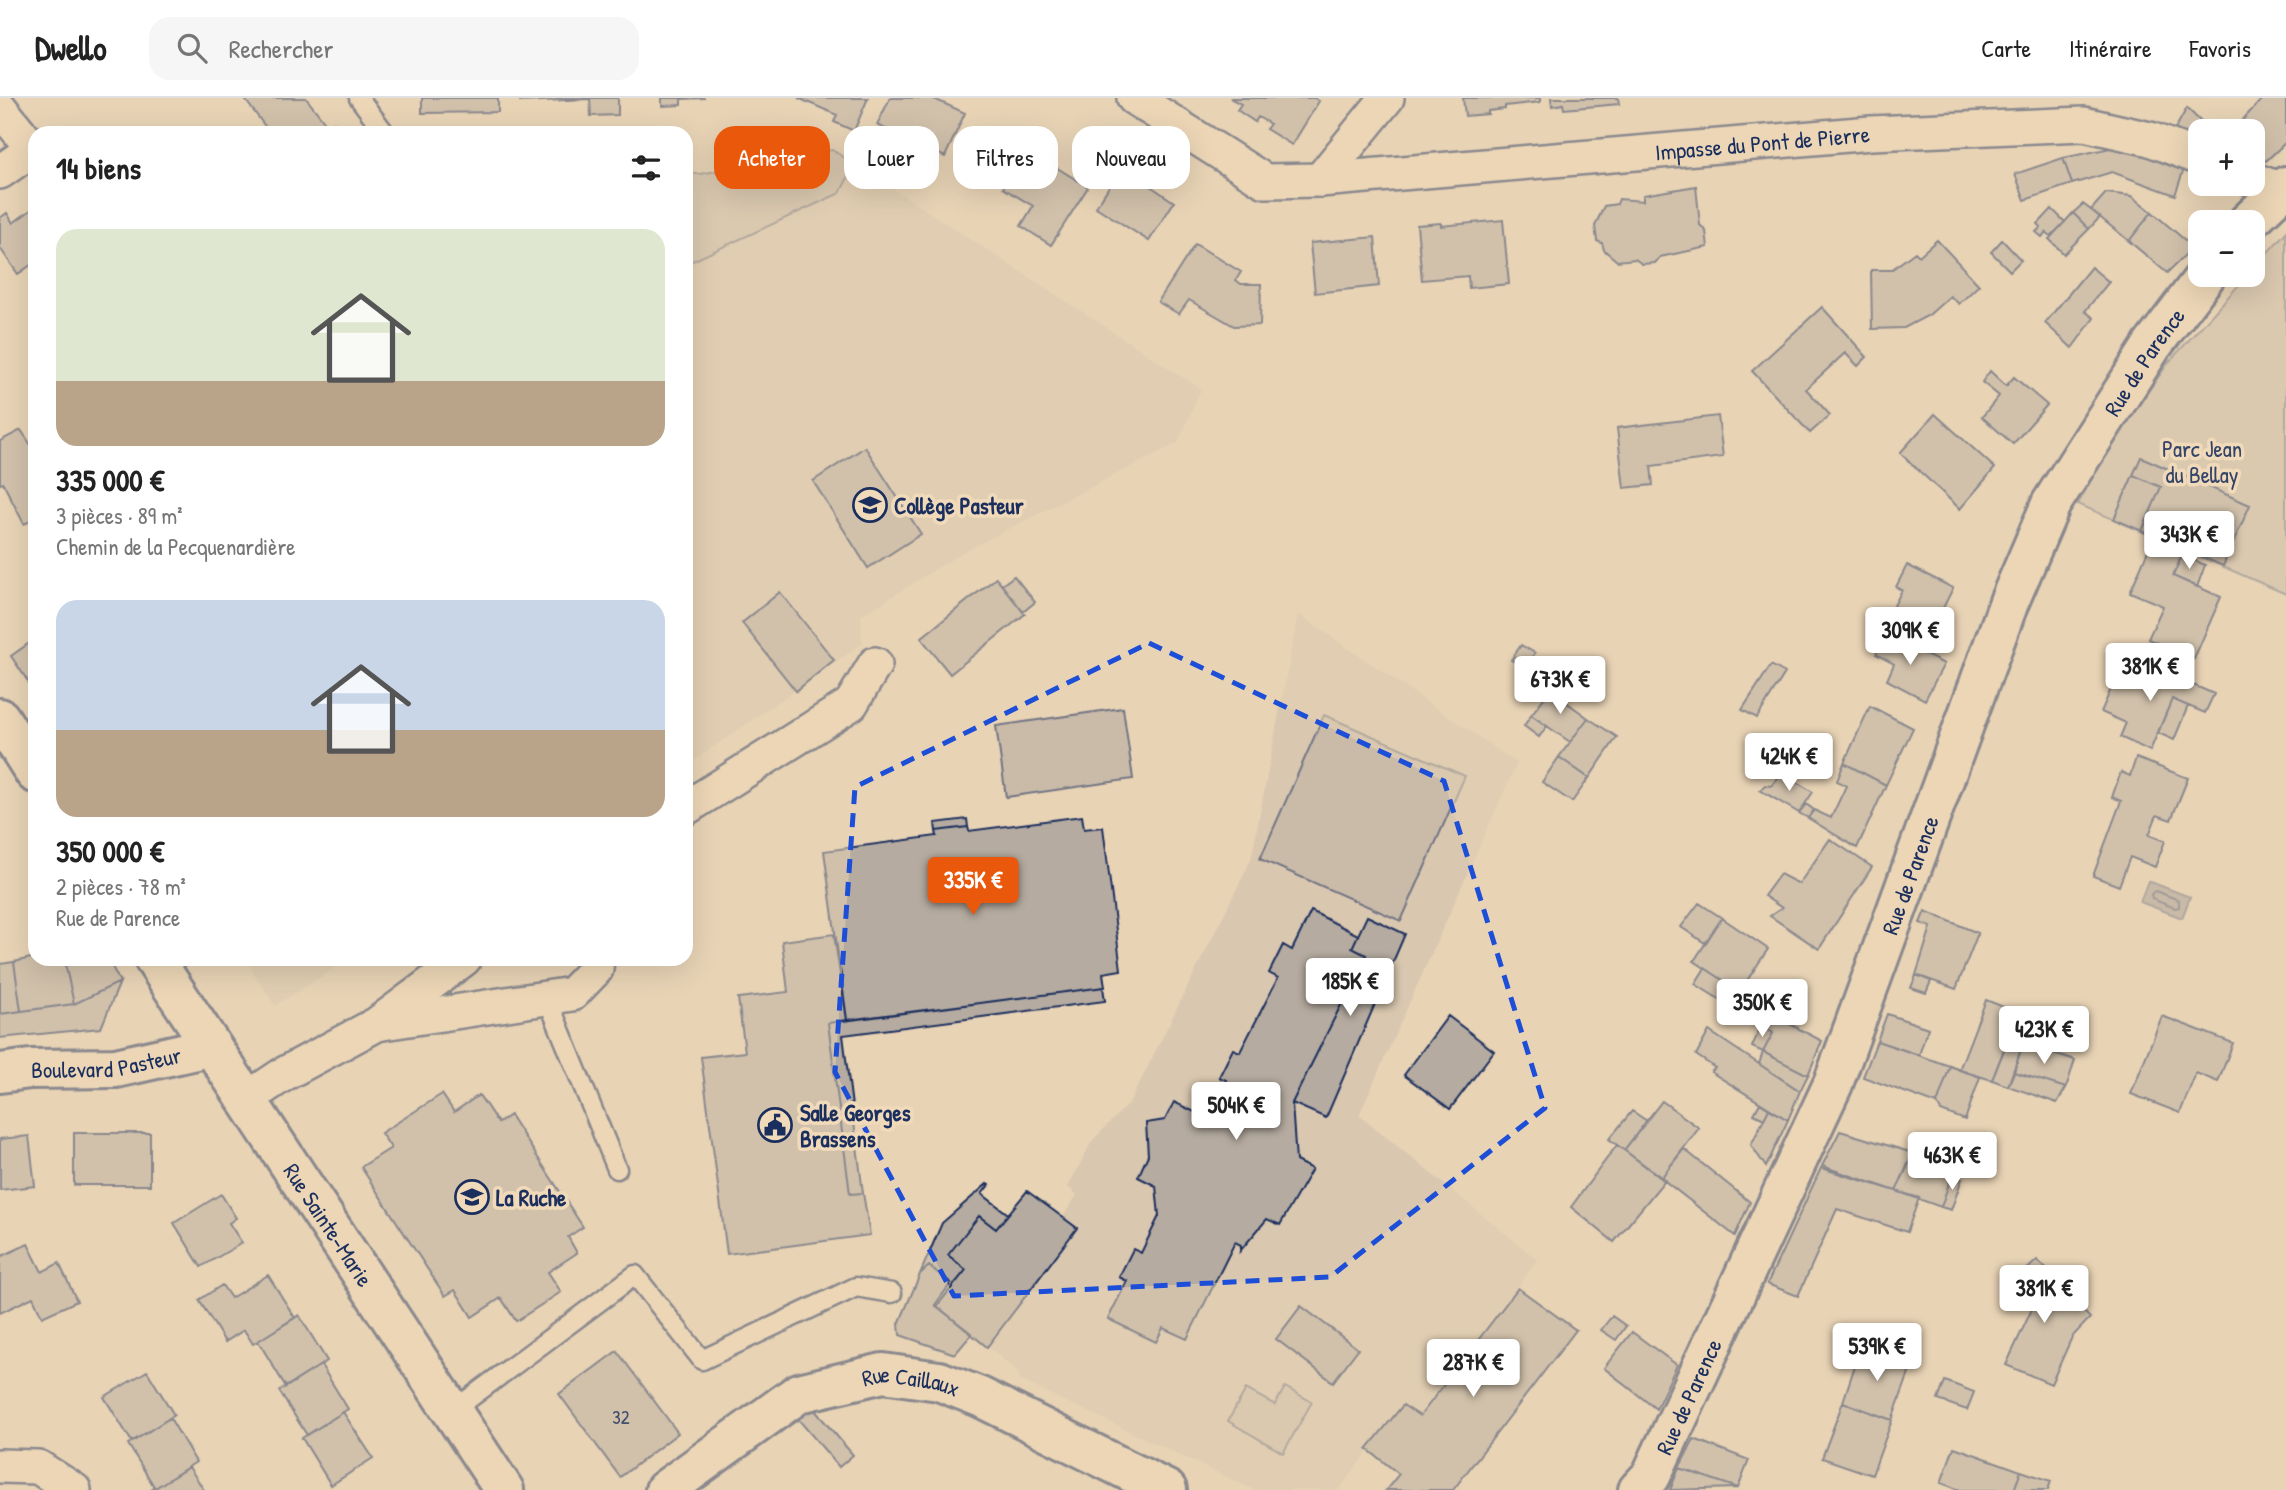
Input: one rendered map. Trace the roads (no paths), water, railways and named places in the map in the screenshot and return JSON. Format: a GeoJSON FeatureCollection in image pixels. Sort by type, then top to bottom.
{"type":"FeatureCollection","features":[{"type":"Feature","properties":{"kind":"street","name":"Impasse du Pont de Pierre"},"geometry":{"type":"LineString","coordinates":[[1134,98],[1265,181],[1320,180],[1871,132],[2084,124],[2150,139],[2188,154]]}},
{"type":"Feature","properties":{"kind":"street"},"geometry":{"type":"LineString","coordinates":[[1320,180],[1387,98]]}},
{"type":"Feature","properties":{"kind":"street"},"geometry":{"type":"LineString","coordinates":[[0,108],[28,143]]}},
{"type":"Feature","properties":{"kind":"street"},"geometry":{"type":"LineString","coordinates":[[0,172],[28,152]]}},
{"type":"Feature","properties":{"kind":"street"},"geometry":{"type":"LineString","coordinates":[[2256,210],[2273,185]]}},
{"type":"Feature","properties":{"kind":"street","name":"Rue de Parence"},"geometry":{"type":"LineString","coordinates":[[1639,1490],[1651,1476],[1833,1084],[2009,602],[2051,504],[2145,357],[2197,287]]}},
{"type":"Feature","properties":{"kind":"street"},"geometry":{"type":"LineString","coordinates":[[693,804],[851,704],[875,663]]}},
{"type":"Feature","properties":{"kind":"street"},"geometry":{"type":"LineString","coordinates":[[0,718],[28,762]]}},
{"type":"Feature","properties":{"kind":"street","name":"Rue Sainte-Marie"},"geometry":{"type":"LineString","coordinates":[[158,966],[504,1490]]}},
{"type":"Feature","properties":{"kind":"street"},"geometry":{"type":"LineString","coordinates":[[245,1100],[284,1074],[377,1024],[455,966]]}},
{"type":"Feature","properties":{"kind":"street"},"geometry":{"type":"LineString","coordinates":[[377,1024],[572,994],[596,966]]}},
{"type":"Feature","properties":{"kind":"street","name":"Boulevard Pasteur"},"geometry":{"type":"LineString","coordinates":[[0,1073],[30,1069],[116,1068],[209,1046]]}},
{"type":"Feature","properties":{"kind":"street","name":"Rue Caillaux"},"geometry":{"type":"LineString","coordinates":[[665,1490],[799,1393],[883,1373],[939,1381],[980,1397],[1167,1490]]}},
{"type":"Feature","properties":{"kind":"street"},"geometry":{"type":"LineString","coordinates":[[0,1466],[38,1467],[74,1490]]}},
{"type":"Feature","properties":{"kind":"lane"},"geometry":{"type":"LineString","coordinates":[[359,98],[380,126]]}},
{"type":"Feature","properties":{"kind":"lane"},"geometry":{"type":"LineString","coordinates":[[547,999],[617,1169]]}},
{"type":"Feature","properties":{"kind":"lane"},"geometry":{"type":"LineString","coordinates":[[451,1412],[635,1275],[702,1360],[856,1287],[892,1293]]}},
{"type":"Feature","properties":{"kind":"water"},"geometry":{"type":"Polygon","coordinates":[[[2148,881],[2190,897],[2182,918],[2140,902],[2148,881]]]}},
{"type":"Feature","properties":{"kind":"place","name":"Collège Pasteur"},"geometry":{"type":"Point","coordinates":[870,505]}},
{"type":"Feature","properties":{"kind":"place","name":"Salle Georges Brassens"},"geometry":{"type":"Point","coordinates":[775,1125]}},
{"type":"Feature","properties":{"kind":"place","name":"La Ruche"},"geometry":{"type":"Point","coordinates":[472,1197]}},
{"type":"Feature","properties":{"kind":"park label","name":"Parc Jean du Bellay"},"geometry":{"type":"Point","coordinates":[2202,461]}}]}
